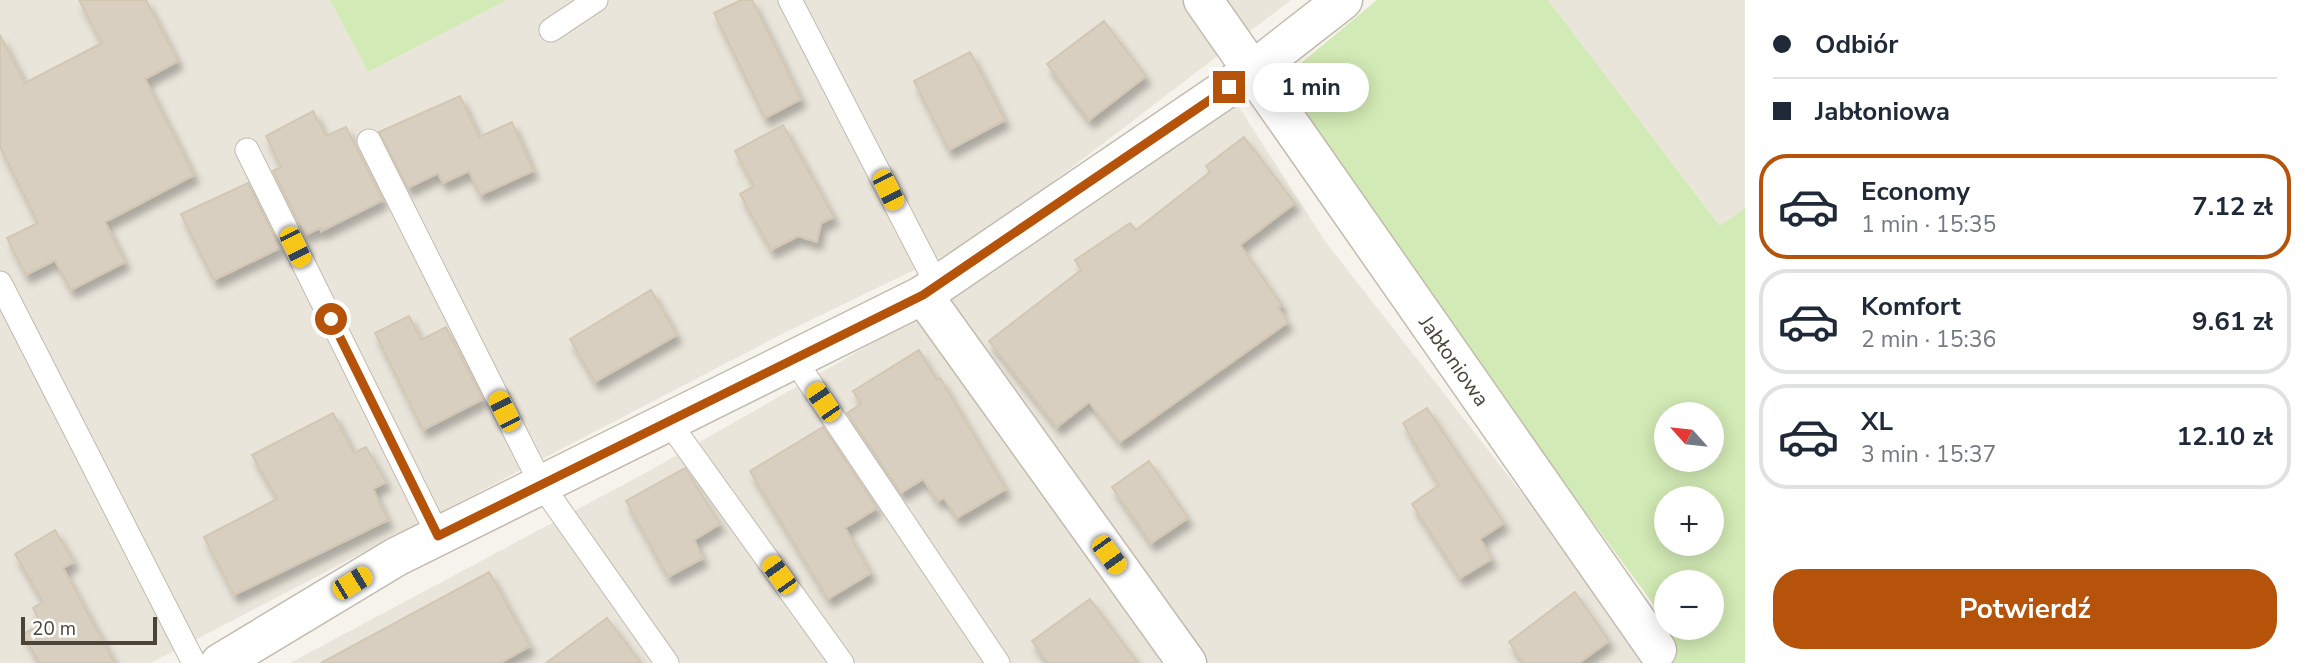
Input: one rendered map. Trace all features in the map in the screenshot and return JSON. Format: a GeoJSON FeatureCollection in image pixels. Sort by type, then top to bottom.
{"type":"FeatureCollection","features":[{"type":"Feature","properties":{"kind":"street","name":"Jabłoniowa"},"geometry":{"type":"LineString","coordinates":[[1203,0],[1657,650]]}},
{"type":"Feature","properties":{"kind":"street"},"geometry":{"type":"LineString","coordinates":[[220,663],[396,556],[930,290],[1252,71],[1343,0]]}},
{"type":"Feature","properties":{"kind":"street"},"geometry":{"type":"LineString","coordinates":[[930,290],[1187,663]]}},
{"type":"Feature","properties":{"kind":"lane"},"geometry":{"type":"LineString","coordinates":[[551,30],[596,0]]}},
{"type":"Feature","properties":{"kind":"lane"},"geometry":{"type":"LineString","coordinates":[[790,0],[930,290]]}},
{"type":"Feature","properties":{"kind":"lane"},"geometry":{"type":"LineString","coordinates":[[369,141],[541,484],[667,663]]}},
{"type":"Feature","properties":{"kind":"lane"},"geometry":{"type":"LineString","coordinates":[[247,150],[438,536]]}},
{"type":"Feature","properties":{"kind":"lane"},"geometry":{"type":"LineString","coordinates":[[0,283],[194,663]]}},
{"type":"Feature","properties":{"kind":"lane"},"geometry":{"type":"LineString","coordinates":[[794,359],[998,663]]}},
{"type":"Feature","properties":{"kind":"lane"},"geometry":{"type":"LineString","coordinates":[[668,421],[842,663]]}},
{"type":"Feature","properties":{"kind":"shaded area"},"geometry":{"type":"Polygon","coordinates":[[[0,0],[330,0],[368,72],[507,0],[1291,0],[978,239],[782,334],[151,663],[0,663],[0,0]]]}},
{"type":"Feature","properties":{"kind":"shaded area"},"geometry":{"type":"Polygon","coordinates":[[[1548,0],[1745,0],[1745,208],[1721,227],[1548,0]]]}},
{"type":"Feature","properties":{"kind":"shaded area"},"geometry":{"type":"Polygon","coordinates":[[[1237,104],[1325,241],[1654,663],[290,663],[651,470],[951,298],[1237,104]]]}},
{"type":"Feature","properties":{"kind":"green space"},"geometry":{"type":"Polygon","coordinates":[[[330,0],[507,0],[368,72],[330,0]]]}},
{"type":"Feature","properties":{"kind":"green space"},"geometry":{"type":"Polygon","coordinates":[[[1377,0],[1548,0],[1720,226],[1745,208],[1745,663],[1671,663],[1664,640],[1724,640],[1724,570],[1654,570],[1654,605],[1436,308],[1283,78],[1377,0]]]}},
{"type":"Feature","properties":{"kind":"building"},"geometry":{"type":"Polygon","coordinates":[[[79,0],[146,0],[178,61],[145,79],[194,175],[105,222],[125,262],[71,290],[55,260],[26,275],[7,238],[38,223],[0,147],[0,35],[25,83],[102,43],[79,0]]]}},
{"type":"Feature","properties":{"kind":"building"},"geometry":{"type":"Polygon","coordinates":[[[741,0],[752,0],[801,99],[765,118],[714,13],[741,0]]]}},
{"type":"Feature","properties":{"kind":"building"},"geometry":{"type":"Polygon","coordinates":[[[1104,21],[1146,76],[1089,120],[1047,64],[1104,21]]]}},
{"type":"Feature","properties":{"kind":"building"},"geometry":{"type":"Polygon","coordinates":[[[970,52],[1005,120],[949,150],[914,81],[970,52]]]}},
{"type":"Feature","properties":{"kind":"building"},"geometry":{"type":"Polygon","coordinates":[[[460,96],[479,137],[512,122],[533,171],[480,195],[469,171],[443,183],[438,173],[408,188],[379,132],[460,96]]]}},
{"type":"Feature","properties":{"kind":"building"},"geometry":{"type":"Polygon","coordinates":[[[313,111],[326,136],[346,127],[383,200],[321,231],[320,228],[305,235],[273,171],[281,167],[266,136],[313,111]]]}},
{"type":"Feature","properties":{"kind":"building"},"geometry":{"type":"Polygon","coordinates":[[[783,125],[834,217],[821,223],[817,242],[798,236],[771,250],[740,194],[754,186],[735,151],[783,125]]]}},
{"type":"Feature","properties":{"kind":"building"},"geometry":{"type":"Polygon","coordinates":[[[1244,137],[1295,203],[1240,245],[1282,305],[1278,308],[1288,322],[1120,442],[1089,402],[1057,427],[989,341],[1081,270],[1075,260],[1130,223],[1136,230],[1210,172],[1206,166],[1244,137]]]}},
{"type":"Feature","properties":{"kind":"building"},"geometry":{"type":"Polygon","coordinates":[[[248,183],[280,248],[214,280],[181,214],[248,183]]]}},
{"type":"Feature","properties":{"kind":"building"},"geometry":{"type":"Polygon","coordinates":[[[651,290],[677,335],[595,382],[570,339],[651,290]]]}},
{"type":"Feature","properties":{"kind":"building"},"geometry":{"type":"Polygon","coordinates":[[[409,316],[421,340],[446,327],[483,399],[423,430],[375,333],[409,316]]]}},
{"type":"Feature","properties":{"kind":"building"},"geometry":{"type":"Polygon","coordinates":[[[919,350],[937,380],[940,378],[1006,489],[957,518],[944,498],[938,501],[923,479],[901,493],[847,413],[861,404],[853,391],[919,350]]]}},
{"type":"Feature","properties":{"kind":"building"},"geometry":{"type":"Polygon","coordinates":[[[1427,408],[1504,523],[1480,539],[1492,559],[1460,578],[1412,504],[1439,485],[1403,423],[1427,408]]]}},
{"type":"Feature","properties":{"kind":"building"},"geometry":{"type":"Polygon","coordinates":[[[333,413],[354,453],[366,447],[386,482],[373,489],[388,520],[234,595],[204,537],[277,499],[252,455],[333,413]]]}},
{"type":"Feature","properties":{"kind":"building"},"geometry":{"type":"Polygon","coordinates":[[[823,427],[877,508],[845,528],[871,573],[828,599],[750,471],[823,427]]]}},
{"type":"Feature","properties":{"kind":"building"},"geometry":{"type":"Polygon","coordinates":[[[1149,461],[1188,518],[1151,543],[1112,487],[1149,461]]]}},
{"type":"Feature","properties":{"kind":"building"},"geometry":{"type":"Polygon","coordinates":[[[685,468],[720,524],[694,540],[703,558],[668,577],[626,501],[685,468]]]}},
{"type":"Feature","properties":{"kind":"building"},"geometry":{"type":"Polygon","coordinates":[[[55,530],[74,562],[63,568],[115,663],[39,663],[23,634],[41,624],[33,608],[43,602],[15,554],[55,530]]]}},
{"type":"Feature","properties":{"kind":"building"},"geometry":{"type":"Polygon","coordinates":[[[489,572],[530,646],[500,663],[321,663],[489,572]]]}},
{"type":"Feature","properties":{"kind":"building"},"geometry":{"type":"Polygon","coordinates":[[[1575,592],[1609,641],[1579,663],[1524,663],[1509,642],[1575,592]]]}},
{"type":"Feature","properties":{"kind":"building"},"geometry":{"type":"Polygon","coordinates":[[[1090,599],[1138,663],[1048,663],[1032,641],[1090,599]]]}},
{"type":"Feature","properties":{"kind":"building"},"geometry":{"type":"Polygon","coordinates":[[[607,618],[641,663],[546,663],[607,618]]]}},
{"type":"Feature","properties":{"kind":"route"},"geometry":{"type":"LineString","coordinates":[[331,319],[438,536],[923,295],[1229,87]]}}]}
